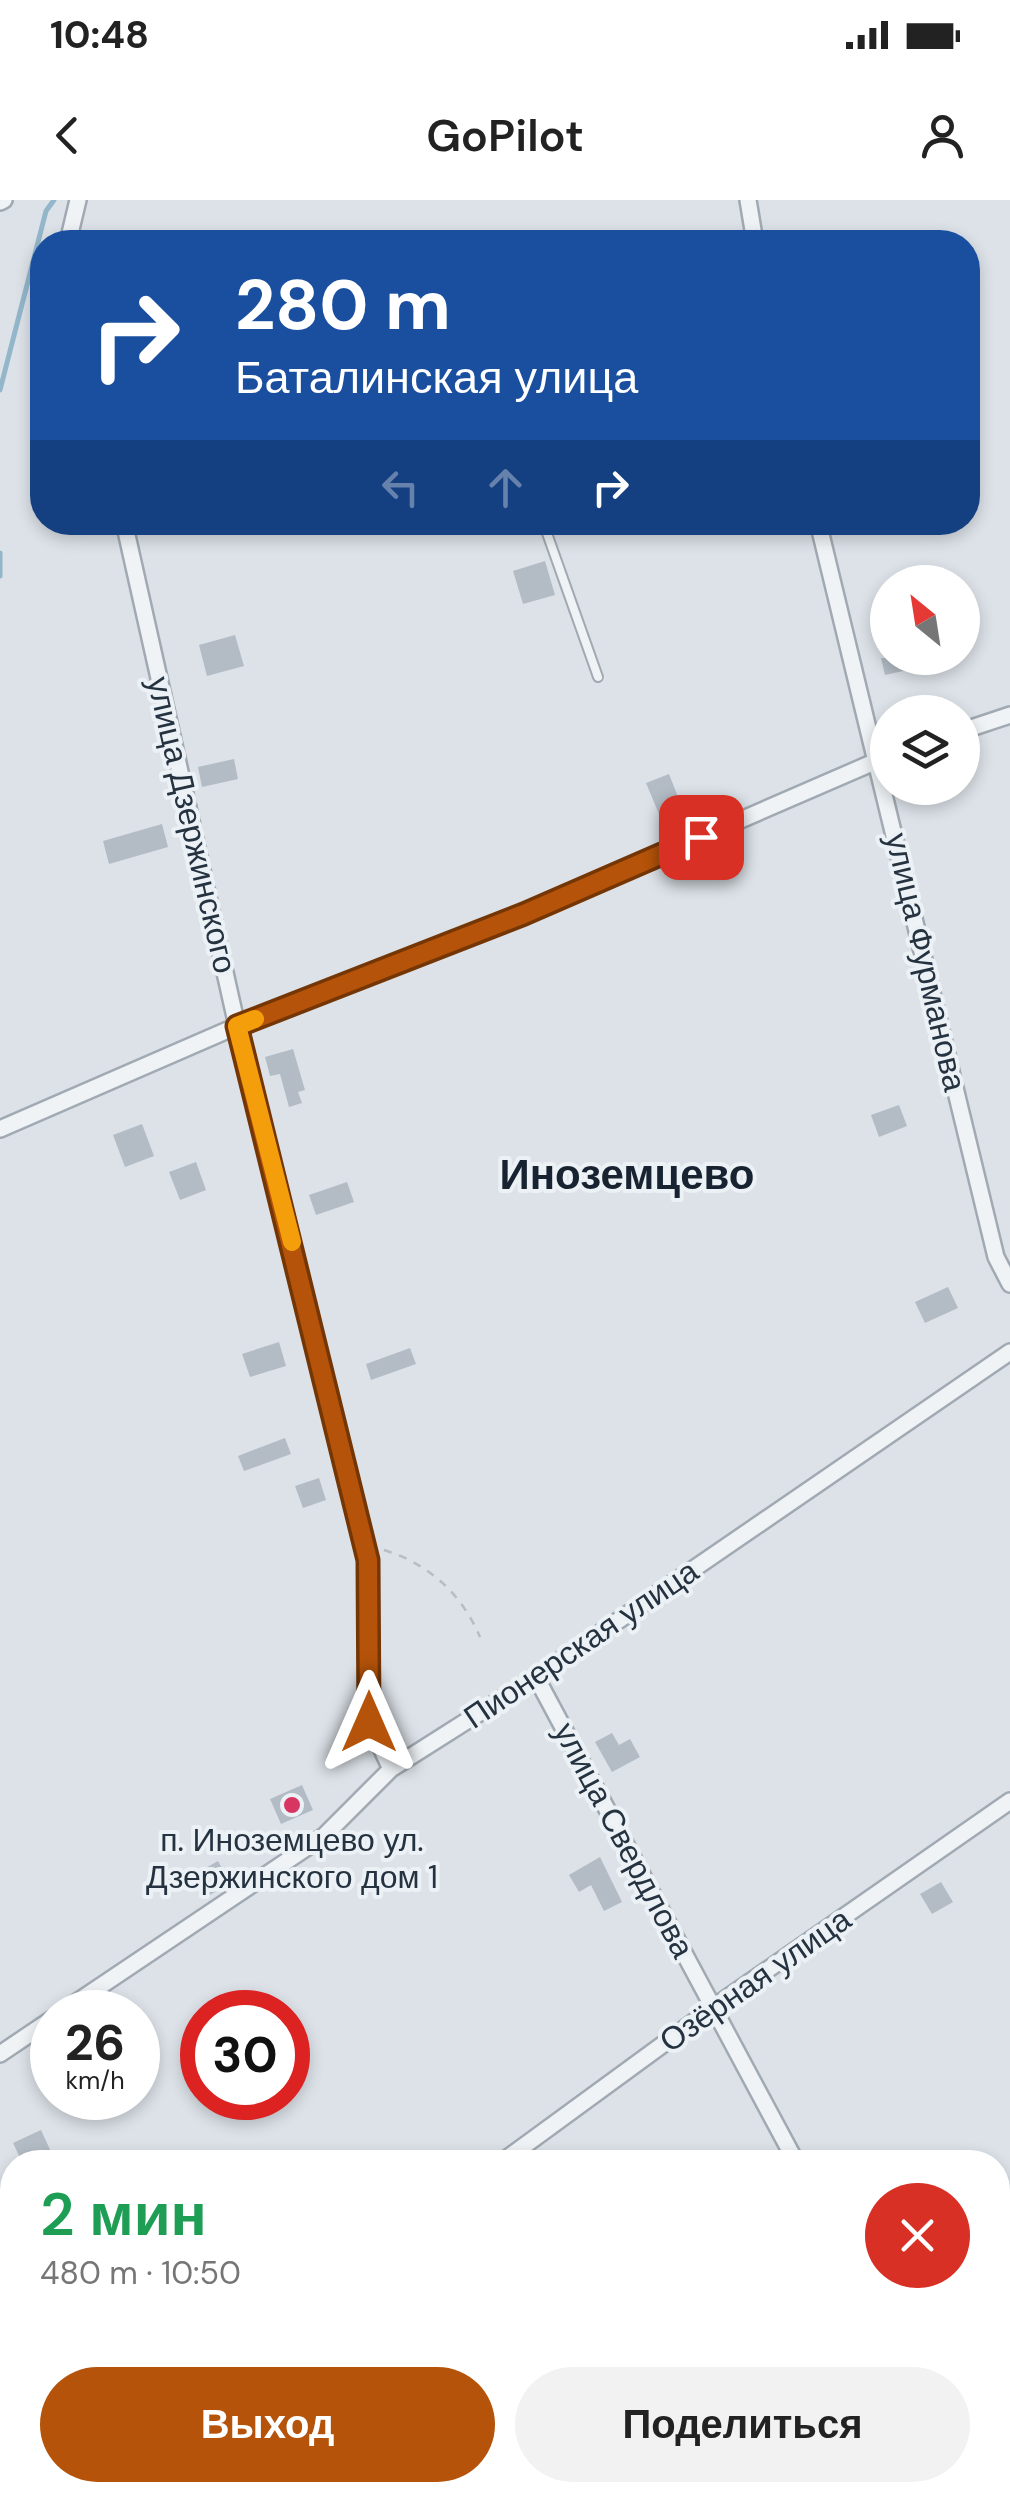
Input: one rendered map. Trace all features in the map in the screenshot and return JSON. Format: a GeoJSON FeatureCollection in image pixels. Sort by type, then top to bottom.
{"type":"FeatureCollection","features":[{"type":"Feature","properties":{"kind":"street"},"geometry":{"type":"LineString","coordinates":[[71,230],[78,200]]}},
{"type":"Feature","properties":{"kind":"street"},"geometry":{"type":"LineString","coordinates":[[748,200],[753,230]]}},
{"type":"Feature","properties":{"kind":"street","name":"улица Дзержинского"},"geometry":{"type":"LineString","coordinates":[[127,535],[237,1026],[368,1560],[369,1722],[391,1769]]}},
{"type":"Feature","properties":{"kind":"street","name":"улица Фурманова"},"geometry":{"type":"LineString","coordinates":[[822,535],[870,711]]}},
{"type":"Feature","properties":{"kind":"street"},"geometry":{"type":"LineString","coordinates":[[980,725],[1010,715]]}},
{"type":"Feature","properties":{"kind":"street"},"geometry":{"type":"LineString","coordinates":[[0,1129],[237,1026],[524,914],[870,764]]}},
{"type":"Feature","properties":{"kind":"street","name":"улица Фурманова"},"geometry":{"type":"LineString","coordinates":[[894,805],[996,1257],[1010,1284]]}},
{"type":"Feature","properties":{"kind":"street","name":"Пионерская улица"},"geometry":{"type":"LineString","coordinates":[[95,1990],[324,1836],[391,1769],[536,1677],[1010,1352]]}},
{"type":"Feature","properties":{"kind":"street","name":"улица Свердлова"},"geometry":{"type":"LineString","coordinates":[[536,1677],[790,2150]]}},
{"type":"Feature","properties":{"kind":"street","name":"Озёрная улица"},"geometry":{"type":"LineString","coordinates":[[518,2150],[714,2006],[1010,1801]]}},
{"type":"Feature","properties":{"kind":"street"},"geometry":{"type":"LineString","coordinates":[[0,2054],[30,2034]]}},
{"type":"Feature","properties":{"kind":"lane"},"geometry":{"type":"LineString","coordinates":[[548,535],[598,677]]}},
{"type":"Feature","properties":{"kind":"path"},"geometry":{"type":"LineString","coordinates":[[364,1543],[412,1558],[432,1574],[458,1596],[480,1636]]}},
{"type":"Feature","properties":{"kind":"building"},"geometry":{"type":"Polygon","coordinates":[[[545,561],[555,595],[523,604],[513,571],[545,561]]]}},
{"type":"Feature","properties":{"kind":"building"},"geometry":{"type":"Polygon","coordinates":[[[235,635],[244,666],[207,676],[199,645],[235,635]]]}},
{"type":"Feature","properties":{"kind":"building"},"geometry":{"type":"Polygon","coordinates":[[[234,759],[238,779],[202,787],[198,767],[234,759]]]}},
{"type":"Feature","properties":{"kind":"building"},"geometry":{"type":"Polygon","coordinates":[[[669,774],[686,817],[664,826],[646,783],[669,774]]]}},
{"type":"Feature","properties":{"kind":"building"},"geometry":{"type":"Polygon","coordinates":[[[162,824],[168,847],[109,864],[103,841],[162,824]]]}},
{"type":"Feature","properties":{"kind":"building"},"geometry":{"type":"Polygon","coordinates":[[[293,1049],[305,1090],[298,1092],[302,1103],[289,1107],[280,1074],[270,1076],[265,1057],[293,1049]]]}},
{"type":"Feature","properties":{"kind":"building"},"geometry":{"type":"Polygon","coordinates":[[[899,1105],[907,1126],[879,1137],[871,1115],[899,1105]]]}},
{"type":"Feature","properties":{"kind":"building"},"geometry":{"type":"Polygon","coordinates":[[[142,1124],[154,1156],[125,1167],[113,1135],[142,1124]]]}},
{"type":"Feature","properties":{"kind":"building"},"geometry":{"type":"Polygon","coordinates":[[[196,1162],[206,1190],[180,1200],[169,1172],[196,1162]]]}},
{"type":"Feature","properties":{"kind":"building"},"geometry":{"type":"Polygon","coordinates":[[[347,1182],[354,1202],[316,1215],[309,1195],[347,1182]]]}},
{"type":"Feature","properties":{"kind":"building"},"geometry":{"type":"Polygon","coordinates":[[[948,1287],[958,1308],[925,1323],[915,1302],[948,1287]]]}},
{"type":"Feature","properties":{"kind":"building"},"geometry":{"type":"Polygon","coordinates":[[[279,1342],[286,1366],[250,1377],[242,1354],[279,1342]]]}},
{"type":"Feature","properties":{"kind":"building"},"geometry":{"type":"Polygon","coordinates":[[[410,1348],[416,1364],[371,1380],[366,1364],[410,1348]]]}},
{"type":"Feature","properties":{"kind":"building"},"geometry":{"type":"Polygon","coordinates":[[[285,1438],[291,1454],[244,1471],[238,1456],[285,1438]]]}},
{"type":"Feature","properties":{"kind":"building"},"geometry":{"type":"Polygon","coordinates":[[[319,1478],[326,1500],[303,1508],[295,1486],[319,1478]]]}},
{"type":"Feature","properties":{"kind":"building"},"geometry":{"type":"Polygon","coordinates":[[[612,1733],[619,1745],[630,1739],[640,1757],[612,1772],[595,1742],[612,1733]]]}},
{"type":"Feature","properties":{"kind":"building","name":"п. Иноземцево ул. Дзержинского дом 1"},"geometry":{"type":"Polygon","coordinates":[[[302,1785],[313,1810],[281,1824],[270,1799],[302,1785]]]}},
{"type":"Feature","properties":{"kind":"building"},"geometry":{"type":"Polygon","coordinates":[[[600,1857],[622,1902],[604,1911],[591,1885],[579,1892],[569,1875],[600,1857]]]}},
{"type":"Feature","properties":{"kind":"building"},"geometry":{"type":"Polygon","coordinates":[[[218,1861],[230,1883],[208,1896],[195,1874],[218,1861]]]}},
{"type":"Feature","properties":{"kind":"building"},"geometry":{"type":"Polygon","coordinates":[[[941,1882],[953,1902],[932,1914],[920,1894],[941,1882]]]}},
{"type":"Feature","properties":{"kind":"building"},"geometry":{"type":"Polygon","coordinates":[[[41,2130],[50,2150],[16,2150],[13,2143],[41,2130]]]}},
{"type":"Feature","properties":{"kind":"waterway"},"geometry":{"type":"LineString","coordinates":[[41,230],[46,211],[54,200]]}},
{"type":"Feature","properties":{"kind":"waterway"},"geometry":{"type":"LineString","coordinates":[[0,390],[30,273]]}},
{"type":"Feature","properties":{"kind":"waterway"},"geometry":{"type":"LineString","coordinates":[[0,553],[0,576]]}},
{"type":"Feature","properties":{"kind":"slow traffic"},"geometry":{"type":"LineString","coordinates":[[255,1019],[237,1026],[292,1242]]}},
{"type":"Feature","properties":{"kind":"place","name":"п. Иноземцево ул. Дзержинского дом 1"},"geometry":{"type":"Point","coordinates":[292,1805]}},
{"type":"Feature","properties":{"kind":"district","name":"Иноземцево"},"geometry":{"type":"Point","coordinates":[627,1174]}},
{"type":"Feature","properties":{"kind":"route"},"geometry":{"type":"LineString","coordinates":[[369,1722],[368,1560],[237,1026],[524,914],[701,837]]}}]}
